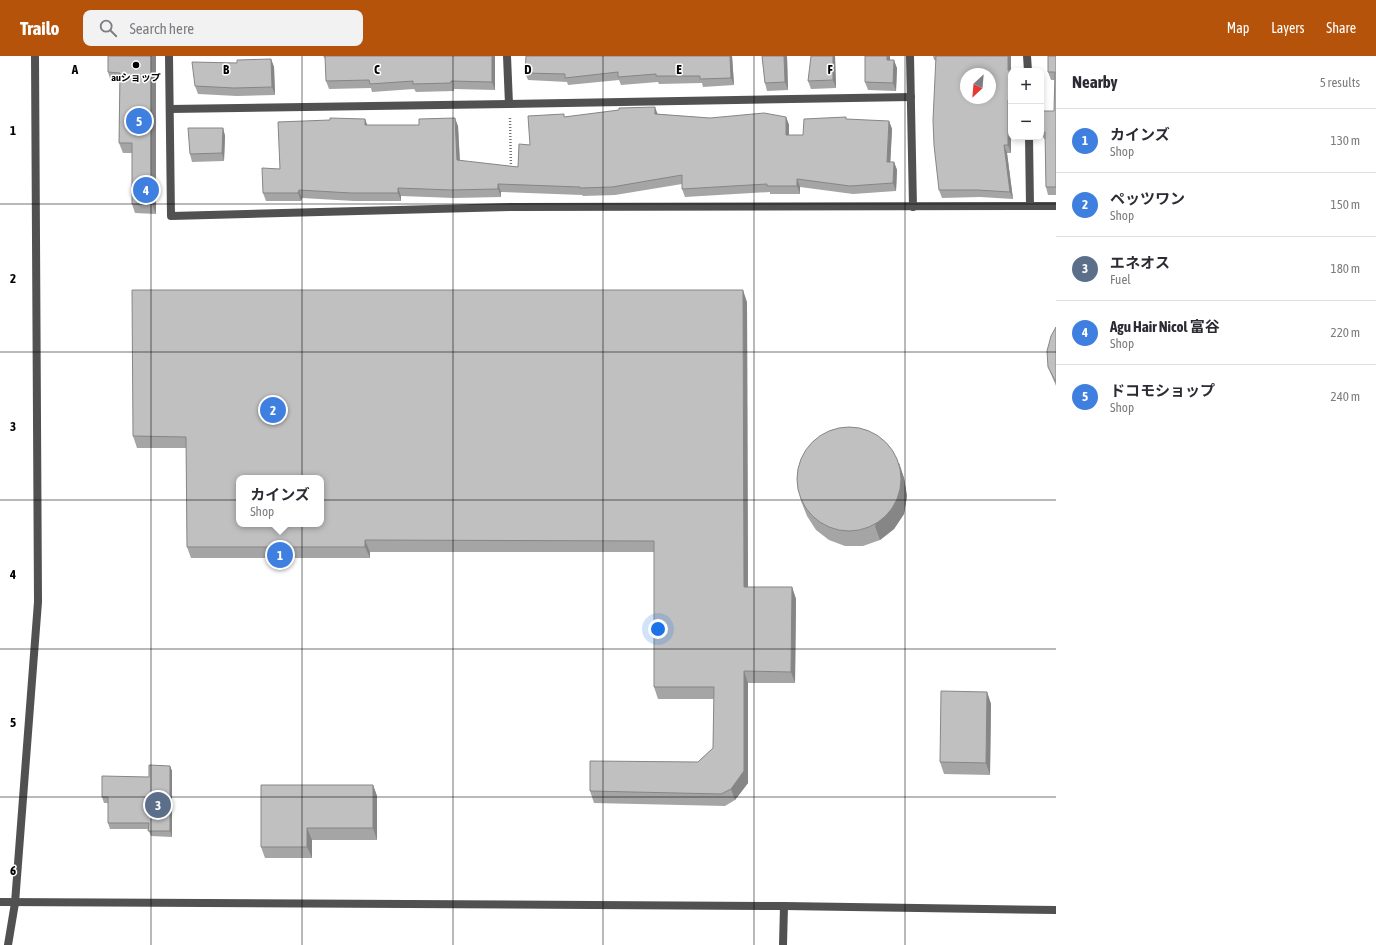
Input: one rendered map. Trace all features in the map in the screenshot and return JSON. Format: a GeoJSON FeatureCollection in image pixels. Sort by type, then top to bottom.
{"type":"FeatureCollection","features":[{"type":"Feature","properties":{"kind":"street"},"geometry":{"type":"LineString","coordinates":[[8,945],[15,903],[38,602],[35,56]]}},
{"type":"Feature","properties":{"kind":"street"},"geometry":{"type":"LineString","coordinates":[[169,56],[171,216],[512,207],[1056,206]]}},
{"type":"Feature","properties":{"kind":"street"},"geometry":{"type":"LineString","coordinates":[[507,56],[509,104]]}},
{"type":"Feature","properties":{"kind":"street"},"geometry":{"type":"LineString","coordinates":[[910,56],[913,207]]}},
{"type":"Feature","properties":{"kind":"street"},"geometry":{"type":"LineString","coordinates":[[1028,56],[1028,68]]}},
{"type":"Feature","properties":{"kind":"street"},"geometry":{"type":"LineString","coordinates":[[170,109],[911,97]]}},
{"type":"Feature","properties":{"kind":"street"},"geometry":{"type":"LineString","coordinates":[[1029,140],[1030,206]]}},
{"type":"Feature","properties":{"kind":"street"},"geometry":{"type":"LineString","coordinates":[[0,902],[784,906],[1056,910]]}},
{"type":"Feature","properties":{"kind":"street"},"geometry":{"type":"LineString","coordinates":[[783,945],[784,906]]}},
{"type":"Feature","properties":{"kind":"path"},"geometry":{"type":"LineString","coordinates":[[509,104],[511,176]]}},
{"type":"Feature","properties":{"kind":"building"},"geometry":{"type":"Polygon","coordinates":[[[108,56],[152,56],[152,204],[132,204],[132,143],[119,143],[120,73],[108,72],[108,56]]]}},
{"type":"Feature","properties":{"kind":"building"},"geometry":{"type":"Polygon","coordinates":[[[325,56],[492,56],[492,82],[451,81],[451,83],[413,84],[413,81],[370,84],[369,80],[326,81],[325,56]]]}},
{"type":"Feature","properties":{"kind":"building"},"geometry":{"type":"Polygon","coordinates":[[[526,56],[730,56],[731,78],[700,79],[700,76],[656,76],[656,74],[618,77],[618,72],[565,78],[565,74],[525,73],[526,56]]]}},
{"type":"Feature","properties":{"kind":"building"},"geometry":{"type":"Polygon","coordinates":[[[762,56],[784,56],[785,82],[765,83],[762,56]]]}},
{"type":"Feature","properties":{"kind":"building"},"geometry":{"type":"Polygon","coordinates":[[[811,56],[833,56],[833,80],[808,81],[811,56]]]}},
{"type":"Feature","properties":{"kind":"building"},"geometry":{"type":"Polygon","coordinates":[[[865,56],[887,56],[887,60],[894,60],[893,83],[865,82],[865,56]]]}},
{"type":"Feature","properties":{"kind":"building"},"geometry":{"type":"Polygon","coordinates":[[[936,56],[1008,56],[1008,145],[1004,145],[1010,192],[939,190],[933,120],[936,56]]]}},
{"type":"Feature","properties":{"kind":"building"},"geometry":{"type":"Polygon","coordinates":[[[1048,56],[1056,56],[1056,187],[1046,187],[1044,111],[1054,111],[1055,72],[1048,72],[1048,56]]]}},
{"type":"Feature","properties":{"kind":"building"},"geometry":{"type":"Polygon","coordinates":[[[271,59],[272,87],[234,88],[195,86],[192,62],[237,63],[237,60],[271,59]]]}},
{"type":"Feature","properties":{"kind":"building"},"geometry":{"type":"Polygon","coordinates":[[[655,107],[655,114],[710,118],[764,113],[786,117],[786,135],[803,135],[804,119],[846,117],[846,119],[889,121],[887,162],[894,162],[893,183],[850,186],[797,179],[797,186],[767,186],[767,184],[682,189],[682,175],[612,187],[580,188],[498,184],[498,189],[451,190],[398,188],[398,193],[351,193],[299,190],[298,193],[263,193],[262,168],[280,169],[278,122],[330,120],[330,118],[365,119],[365,125],[419,125],[419,119],[455,118],[457,160],[518,167],[519,144],[530,145],[528,116],[564,114],[564,117],[619,110],[619,108],[655,107]]]}},
{"type":"Feature","properties":{"kind":"building"},"geometry":{"type":"Polygon","coordinates":[[[188,128],[223,128],[222,153],[190,154],[188,128]]]}},
{"type":"Feature","properties":{"kind":"building"},"geometry":{"type":"Polygon","coordinates":[[[132,290],[743,290],[744,587],[792,587],[791,672],[744,671],[744,771],[731,789],[721,794],[590,791],[590,761],[698,762],[713,748],[714,687],[654,687],[654,541],[365,540],[365,547],[187,547],[186,437],[133,436],[132,290]]]}},
{"type":"Feature","properties":{"kind":"building"},"geometry":{"type":"Polygon","coordinates":[[[1056,327],[1056,382],[1048,367],[1047,351],[1051,336],[1056,327]]]}},
{"type":"Feature","properties":{"kind":"building"},"geometry":{"type":"Polygon","coordinates":[[[849,427],[869,431],[886,442],[897,459],[901,479],[897,499],[886,516],[869,527],[849,531],[829,527],[812,516],[801,499],[797,479],[801,459],[812,442],[829,431],[849,427]]]}},
{"type":"Feature","properties":{"kind":"building"},"geometry":{"type":"Polygon","coordinates":[[[941,691],[987,692],[986,763],[940,762],[941,691]]]}},
{"type":"Feature","properties":{"kind":"building"},"geometry":{"type":"Polygon","coordinates":[[[149,765],[170,766],[170,831],[148,831],[149,823],[108,823],[108,797],[102,797],[102,776],[149,777],[149,765]]]}},
{"type":"Feature","properties":{"kind":"building"},"geometry":{"type":"Polygon","coordinates":[[[261,785],[373,785],[373,828],[307,828],[307,847],[261,847],[261,785]]]}},
{"type":"Feature","properties":{"kind":"place","name":"auショップ"},"geometry":{"type":"Point","coordinates":[136,65]}},
{"type":"Feature","properties":{"kind":"place","name":"ドコモショップ"},"geometry":{"type":"Point","coordinates":[139,121]}},
{"type":"Feature","properties":{"kind":"place","name":"Agu Hair Nicol 富谷"},"geometry":{"type":"Point","coordinates":[146,190]}},
{"type":"Feature","properties":{"kind":"place","name":"ペッツワン"},"geometry":{"type":"Point","coordinates":[273,410]}},
{"type":"Feature","properties":{"kind":"place","name":"カインズ"},"geometry":{"type":"Point","coordinates":[280,555]}},
{"type":"Feature","properties":{"kind":"place","name":"エネオス"},"geometry":{"type":"Point","coordinates":[158,805]}}]}
